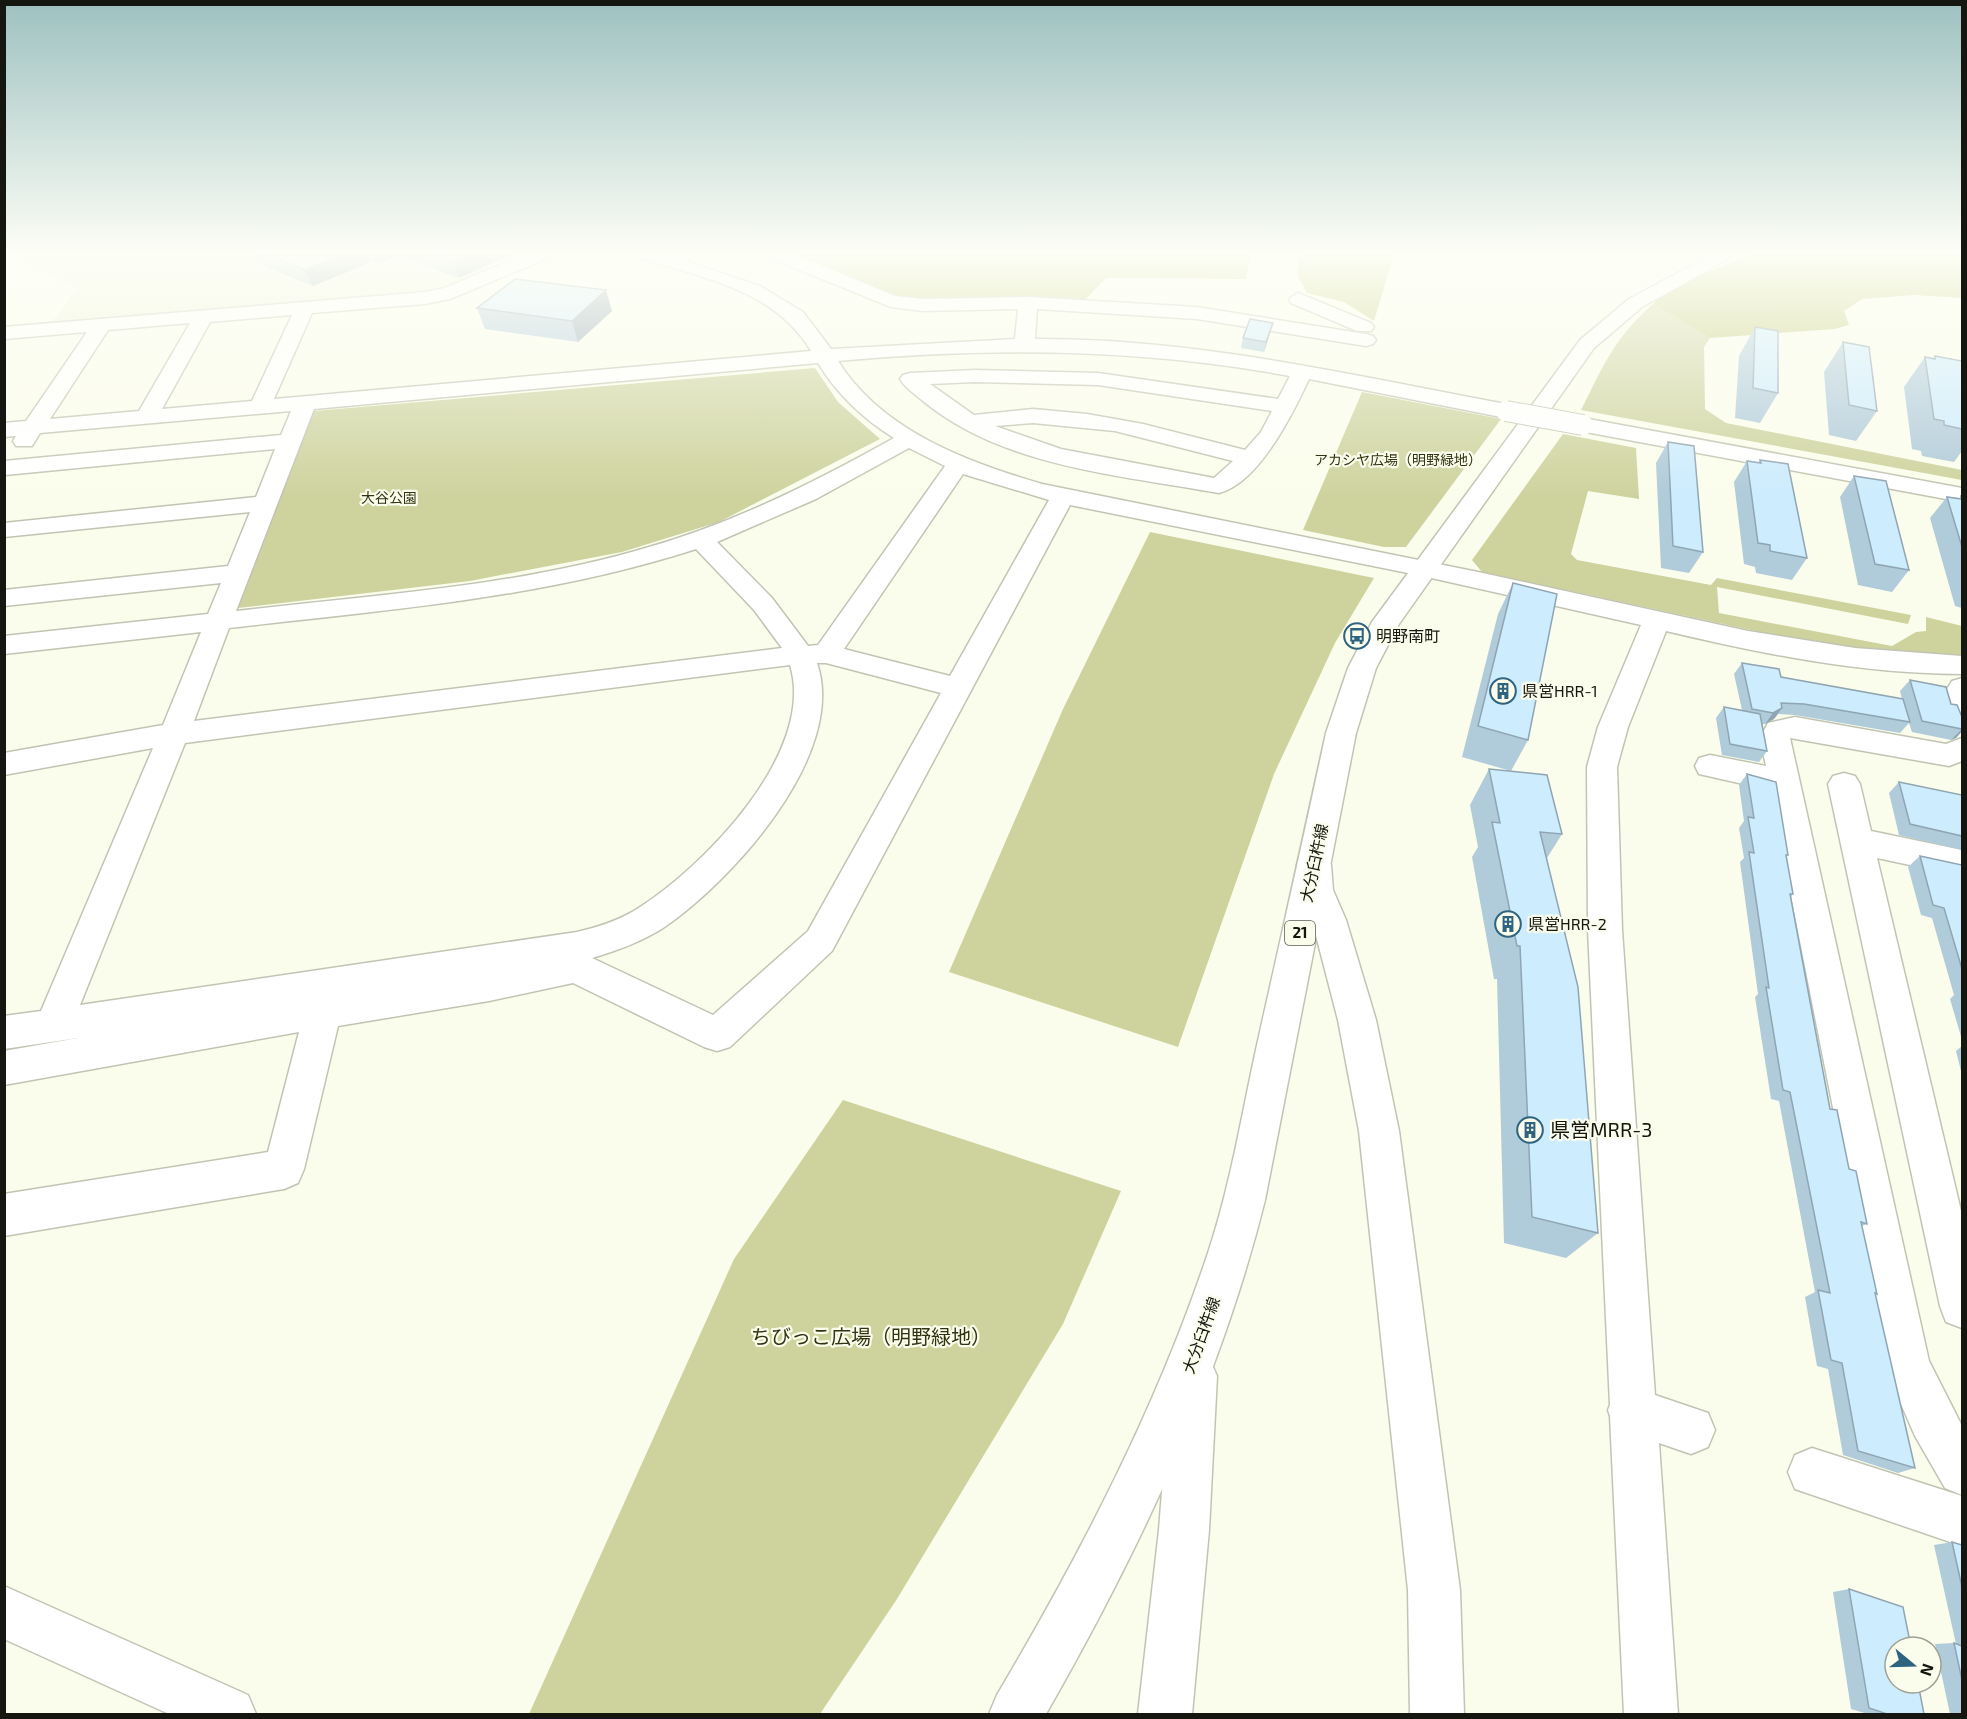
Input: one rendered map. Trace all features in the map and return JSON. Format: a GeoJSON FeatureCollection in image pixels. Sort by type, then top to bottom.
{"type":"FeatureCollection","features":[{"type":"Feature","properties":{"kind":"street"},"geometry":{"type":"LineString","coordinates":[[5,469],[96,334]]}},
{"type":"Feature","properties":{"kind":"street"},"geometry":{"type":"LineString","coordinates":[[147,417],[193,334]]}},
{"type":"Feature","properties":{"kind":"street"},"geometry":{"type":"LineString","coordinates":[[260,407],[293,334]]}},
{"type":"Feature","properties":{"kind":"street"},"geometry":{"type":"LineString","coordinates":[[810,334],[851,394],[909,439],[959,463],[1018,484],[1063,496],[1425,568],[1657,620],[1830,654],[1916,664],[1962,665]]}},
{"type":"Feature","properties":{"kind":"street"},"geometry":{"type":"LineString","coordinates":[[1025,343],[1026,334]]}},
{"type":"Feature","properties":{"kind":"street"},"geometry":{"type":"LineString","coordinates":[[1330,334],[1366,340]]}},
{"type":"Feature","properties":{"kind":"street"},"geometry":{"type":"LineString","coordinates":[[1357,383],[1368,334]]}},
{"type":"Feature","properties":{"kind":"street","name":"大分臼杵線"},"geometry":{"type":"LineString","coordinates":[[1016,1714],[1066,1629],[1115,1536],[1161,1436],[1196,1352],[1231,1246],[1257,1140],[1350,697],[1378,636],[1555,386],[1596,334]]}},
{"type":"Feature","properties":{"kind":"street"},"geometry":{"type":"LineString","coordinates":[[4,430],[945,345],[1025,343],[1154,350],[1302,373],[1962,495]]}},
{"type":"Feature","properties":{"kind":"street"},"geometry":{"type":"LineString","coordinates":[[1285,407],[1098,379],[975,375],[910,379],[932,400],[999,438],[1042,451],[1219,486],[1250,459],[1271,434],[1285,407],[1302,373]]}},
{"type":"Feature","properties":{"kind":"street"},"geometry":{"type":"LineString","coordinates":[[53,1026],[174,734],[305,403]]}},
{"type":"Feature","properties":{"kind":"street"},"geometry":{"type":"LineString","coordinates":[[968,422],[1033,416],[1090,422],[1178,438],[1250,459]]}},
{"type":"Feature","properties":{"kind":"street"},"geometry":{"type":"LineString","coordinates":[[4,645],[526,583],[608,566],[700,539],[800,499],[909,439]]}},
{"type":"Feature","properties":{"kind":"street"},"geometry":{"type":"LineString","coordinates":[[5,469],[290,441]]}},
{"type":"Feature","properties":{"kind":"street"},"geometry":{"type":"LineString","coordinates":[[4,1068],[323,1012],[489,986],[576,957],[659,913],[711,869],[761,812],[799,743],[810,701],[808,678],[813,655],[959,463]]}},
{"type":"Feature","properties":{"kind":"street"},"geometry":{"type":"LineString","coordinates":[[4,1033],[576,957],[717,1035],[820,941],[1063,496]]}},
{"type":"Feature","properties":{"kind":"street"},"geometry":{"type":"LineString","coordinates":[[4,530],[265,503]]}},
{"type":"Feature","properties":{"kind":"street"},"geometry":{"type":"LineString","coordinates":[[700,539],[813,655]]}},
{"type":"Feature","properties":{"kind":"street"},"geometry":{"type":"LineString","coordinates":[[4,598],[237,573]]}},
{"type":"Feature","properties":{"kind":"street"},"geometry":{"type":"LineString","coordinates":[[1651,1714],[1631,1410],[1605,930],[1602,766],[1613,727],[1657,620]]}},
{"type":"Feature","properties":{"kind":"street"},"geometry":{"type":"LineString","coordinates":[[4,764],[174,734],[813,655],[957,687]]}},
{"type":"Feature","properties":{"kind":"street"},"geometry":{"type":"LineString","coordinates":[[1962,688],[1956,697],[1962,719]]}},
{"type":"Feature","properties":{"kind":"street"},"geometry":{"type":"LineString","coordinates":[[1962,749],[1949,755],[1795,727],[1779,730],[1774,738],[1906,1365],[1932,1419],[1962,1471]]}},
{"type":"Feature","properties":{"kind":"street"},"geometry":{"type":"LineString","coordinates":[[1710,766],[1784,781]]}},
{"type":"Feature","properties":{"kind":"street"},"geometry":{"type":"LineString","coordinates":[[1844,784],[1957,1258],[1962,1306]]}},
{"type":"Feature","properties":{"kind":"street"},"geometry":{"type":"LineString","coordinates":[[1857,841],[1962,863]]}},
{"type":"Feature","properties":{"kind":"street"},"geometry":{"type":"LineString","coordinates":[[1314,865],[1316,890],[1329,920],[1357,1020],[1379,1131],[1434,1590],[1437,1714]]}},
{"type":"Feature","properties":{"kind":"street"},"geometry":{"type":"LineString","coordinates":[[4,1215],[284,1169],[323,1012]]}},
{"type":"Feature","properties":{"kind":"street"},"geometry":{"type":"LineString","coordinates":[[1166,1714],[1184,1530],[1196,1352]]}},
{"type":"Feature","properties":{"kind":"street"},"geometry":{"type":"LineString","coordinates":[[1631,1410],[1691,1430]]}},
{"type":"Feature","properties":{"kind":"street"},"geometry":{"type":"LineString","coordinates":[[1812,1472],[1962,1521]]}},
{"type":"Feature","properties":{"kind":"street"},"geometry":{"type":"LineString","coordinates":[[4,1612],[229,1714]]}},
{"type":"Feature","properties":{"kind":"green space"},"geometry":{"type":"Polygon","coordinates":[[[1624,334],[1704,334],[1710,338],[1704,347],[1705,409],[1726,423],[1962,470],[1962,480],[1581,410],[1624,334]]]}},
{"type":"Feature","properties":{"kind":"green space"},"geometry":{"type":"Polygon","coordinates":[[[1704,334],[1762,334],[1710,338],[1704,334]]]}},
{"type":"Feature","properties":{"kind":"green space","name":"大谷公園"},"geometry":{"type":"Polygon","coordinates":[[[815,368],[838,402],[880,439],[719,522],[622,552],[470,581],[238,608],[314,411],[815,368]]]}},
{"type":"Feature","properties":{"kind":"green space","name":"アカシヤ広場（明野緑地）"},"geometry":{"type":"Polygon","coordinates":[[[1362,392],[1501,419],[1406,547],[1384,547],[1303,530],[1362,392]]]}},
{"type":"Feature","properties":{"kind":"green space"},"geometry":{"type":"Polygon","coordinates":[[[1563,434],[1636,448],[1639,499],[1588,491],[1571,554],[1577,560],[1711,585],[1717,578],[1911,615],[1908,624],[1717,587],[1719,613],[1892,646],[1916,632],[1926,631],[1926,617],[1962,626],[1962,657],[1912,656],[1825,646],[1482,572],[1472,560],[1563,434]]]}},
{"type":"Feature","properties":{"kind":"green space"},"geometry":{"type":"Polygon","coordinates":[[[1150,532],[1374,578],[1335,643],[1274,774],[1178,1047],[949,972],[1063,709],[1150,532]]]}},
{"type":"Feature","properties":{"kind":"green space","name":"ちびっこ広場（明野緑地）"},"geometry":{"type":"Polygon","coordinates":[[[843,1100],[1121,1191],[1063,1324],[897,1599],[820,1714],[529,1714],[734,1259],[843,1100]]]}},
{"type":"Feature","properties":{"kind":"building"},"geometry":{"type":"Polygon","coordinates":[[[1244,334],[1269,334],[1266,342],[1243,338],[1244,334]]]}},
{"type":"Feature","properties":{"kind":"building"},"geometry":{"type":"Polygon","coordinates":[[[1755,334],[1778,334],[1778,393],[1753,388],[1755,334]]]}},
{"type":"Feature","properties":{"kind":"building"},"geometry":{"type":"Polygon","coordinates":[[[1843,342],[1869,347],[1877,411],[1849,405],[1843,342]]]}},
{"type":"Feature","properties":{"kind":"building"},"geometry":{"type":"Polygon","coordinates":[[[1935,356],[1962,361],[1962,429],[1944,425],[1944,421],[1934,419],[1925,357],[1935,359],[1935,356]]]}},
{"type":"Feature","properties":{"kind":"building"},"geometry":{"type":"Polygon","coordinates":[[[1668,442],[1694,446],[1703,552],[1673,546],[1668,442]]]}},
{"type":"Feature","properties":{"kind":"building"},"geometry":{"type":"Polygon","coordinates":[[[1760,460],[1788,464],[1807,558],[1770,551],[1770,545],[1758,543],[1747,461],[1761,463],[1760,460]]]}},
{"type":"Feature","properties":{"kind":"building"},"geometry":{"type":"Polygon","coordinates":[[[1854,476],[1886,481],[1909,570],[1875,564],[1854,476]]]}},
{"type":"Feature","properties":{"kind":"building"},"geometry":{"type":"Polygon","coordinates":[[[1947,497],[1962,499],[1962,547],[1947,497]]]}},
{"type":"Feature","properties":{"kind":"building","name":"県営HRR-1"},"geometry":{"type":"Polygon","coordinates":[[[1513,583],[1557,594],[1528,740],[1478,726],[1513,583]]]}},
{"type":"Feature","properties":{"kind":"building"},"geometry":{"type":"Polygon","coordinates":[[[1742,663],[1779,669],[1781,677],[1903,699],[1910,722],[1804,704],[1781,703],[1782,708],[1773,713],[1752,709],[1742,663]]]}},
{"type":"Feature","properties":{"kind":"building"},"geometry":{"type":"Polygon","coordinates":[[[1910,680],[1946,687],[1951,704],[1957,705],[1962,717],[1962,729],[1922,721],[1910,680]]]}},
{"type":"Feature","properties":{"kind":"building"},"geometry":{"type":"Polygon","coordinates":[[[1724,707],[1760,714],[1767,751],[1730,744],[1724,707]]]}},
{"type":"Feature","properties":{"kind":"building"},"geometry":{"type":"Polygon","coordinates":[[[1489,769],[1547,775],[1562,834],[1540,832],[1578,987],[1598,1233],[1532,1217],[1520,946],[1517,946],[1492,822],[1500,823],[1489,769]]]}},
{"type":"Feature","properties":{"kind":"building"},"geometry":{"type":"Polygon","coordinates":[[[1747,774],[1776,782],[1793,894],[1790,894],[1830,1109],[1837,1110],[1849,1169],[1856,1171],[1867,1224],[1861,1222],[1877,1294],[1875,1293],[1915,1468],[1858,1451],[1842,1363],[1831,1360],[1818,1290],[1830,1293],[1790,1092],[1783,1090],[1766,987],[1769,988],[1749,852],[1754,853],[1748,817],[1754,818],[1747,774]]]}},
{"type":"Feature","properties":{"kind":"building"},"geometry":{"type":"Polygon","coordinates":[[[1899,782],[1962,795],[1962,836],[1910,824],[1899,782]]]}},
{"type":"Feature","properties":{"kind":"building"},"geometry":{"type":"Polygon","coordinates":[[[1920,856],[1962,865],[1962,969],[1944,908],[1933,905],[1920,856]]]}},
{"type":"Feature","properties":{"kind":"building"},"geometry":{"type":"Polygon","coordinates":[[[1952,1542],[1962,1545],[1962,1587],[1952,1542]]]}},
{"type":"Feature","properties":{"kind":"building"},"geometry":{"type":"Polygon","coordinates":[[[1849,1589],[1903,1607],[1909,1635],[1883,1635],[1883,1695],[1920,1695],[1924,1714],[1887,1714],[1869,1708],[1849,1589]]]}},
{"type":"Feature","properties":{"kind":"building"},"geometry":{"type":"Polygon","coordinates":[[[1954,1643],[1962,1646],[1962,1680],[1954,1643]]]}},
{"type":"Feature","properties":{"kind":"place","name":"明野南町"},"geometry":{"type":"Point","coordinates":[1357,636]}},
{"type":"Feature","properties":{"kind":"place","name":"県営HRR-1"},"geometry":{"type":"Point","coordinates":[1503,691]}},
{"type":"Feature","properties":{"kind":"place","name":"県営HRR-2"},"geometry":{"type":"Point","coordinates":[1508,924]}},
{"type":"Feature","properties":{"kind":"place","name":"県営MRR-3"},"geometry":{"type":"Point","coordinates":[1530,1130]}}]}
